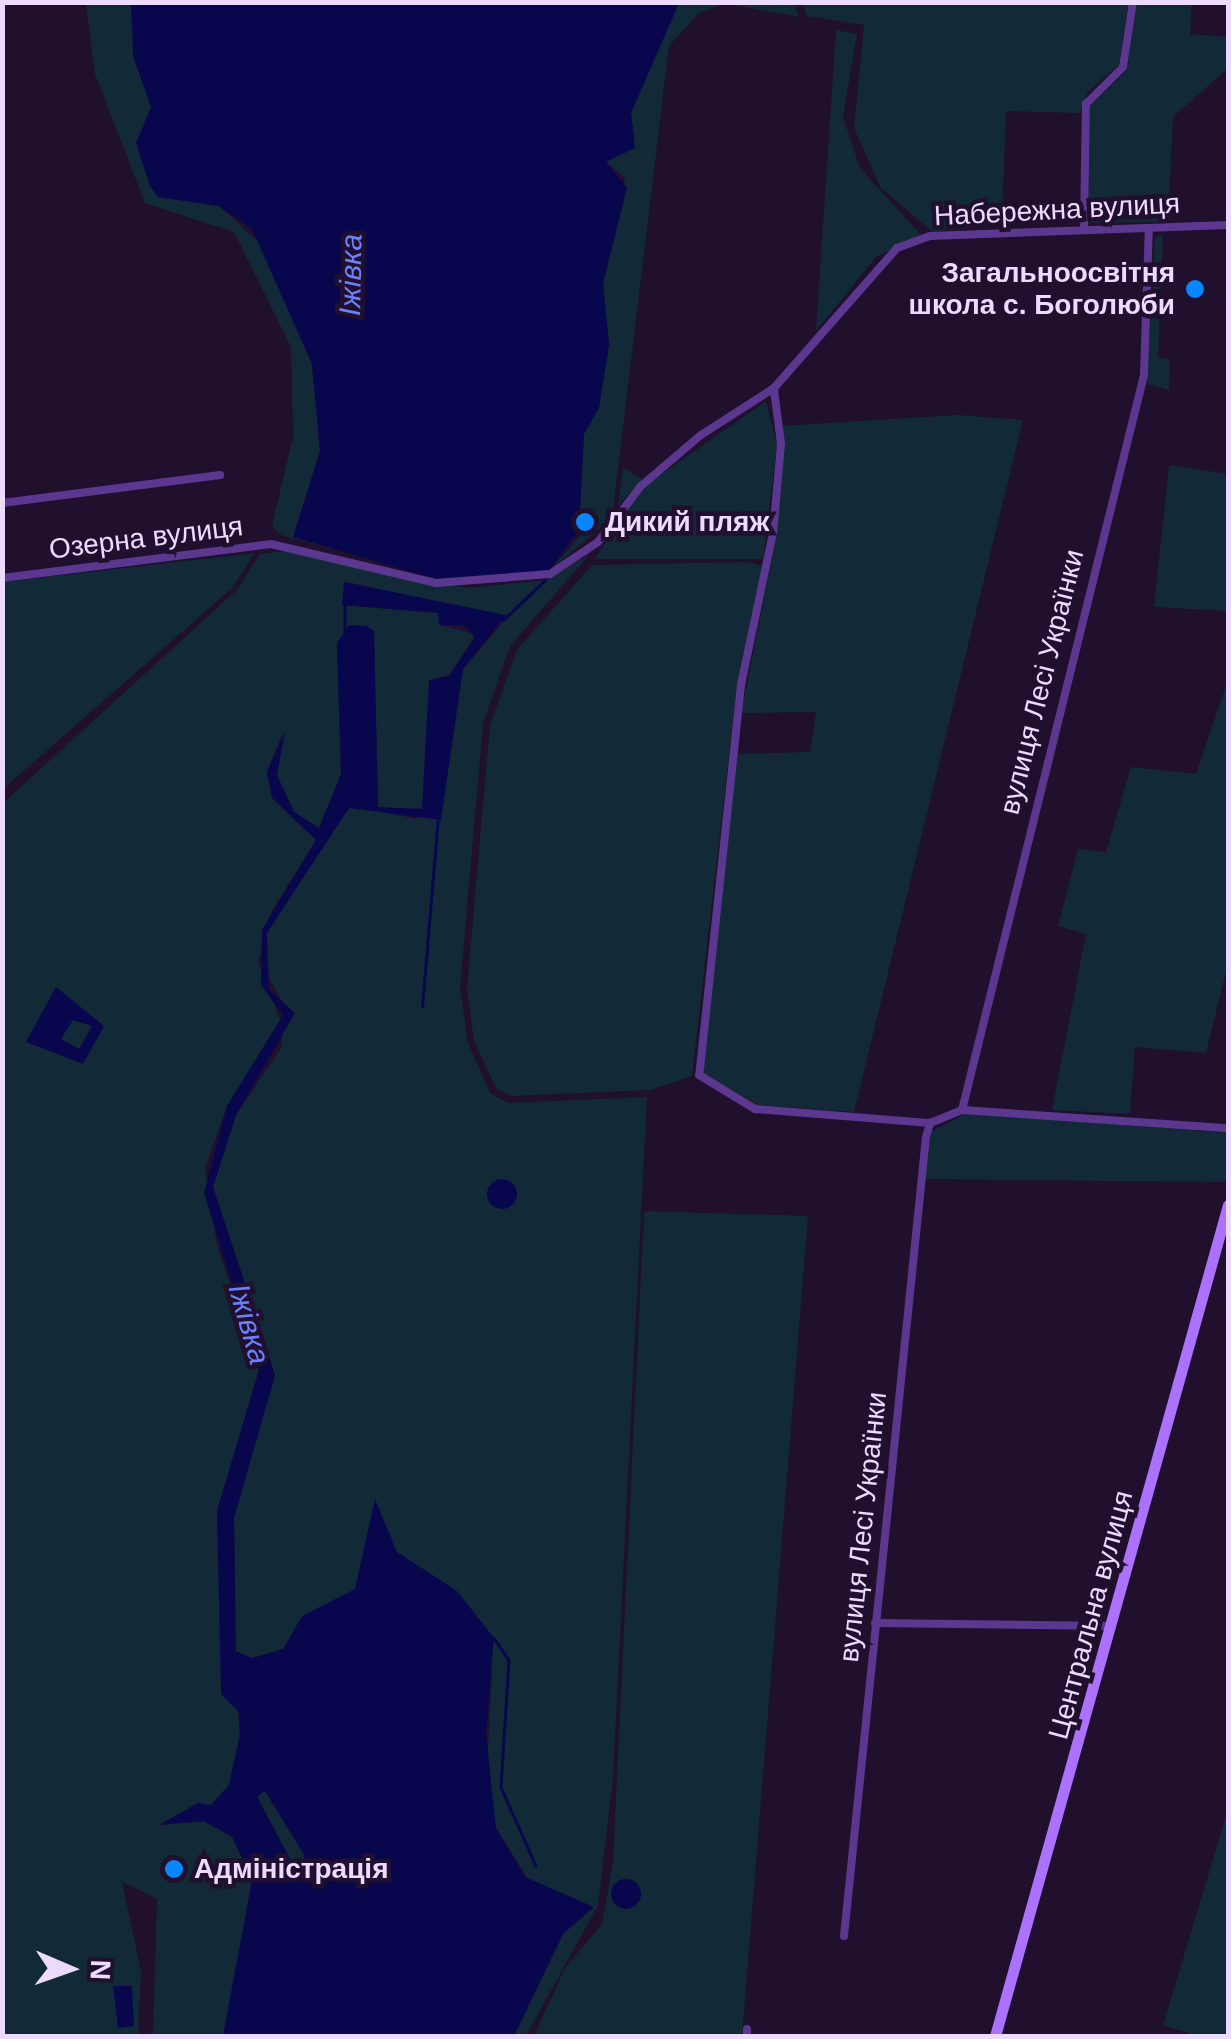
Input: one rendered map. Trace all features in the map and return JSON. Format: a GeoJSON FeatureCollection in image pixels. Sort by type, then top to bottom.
{"type":"FeatureCollection","features":[{"type":"Feature","properties":{"kind":"street"},"geometry":{"type":"LineString","coordinates":[[1084,228],[1086,104],[1123,68],[1133,2]]}},
{"type":"Feature","properties":{"kind":"street","name":"Набережна вулиця"},"geometry":{"type":"LineString","coordinates":[[294,544],[436,583],[550,574],[598,542],[641,486],[702,435],[774,388],[897,248],[930,236],[1228,226]]}},
{"type":"Feature","properties":{"kind":"street","name":"вулиця Лесі Українки"},"geometry":{"type":"LineString","coordinates":[[962,1110],[1144,375],[1149,228]]}},
{"type":"Feature","properties":{"kind":"street"},"geometry":{"type":"LineString","coordinates":[[774,388],[775,517],[741,685],[702,1079],[755,1109],[930,1123],[962,1110],[1228,1128]]}},
{"type":"Feature","properties":{"kind":"street","name":"Озерна вулиця"},"geometry":{"type":"LineString","coordinates":[[2,503],[220,475]]}},
{"type":"Feature","properties":{"kind":"street","name":"Озерна вулиця"},"geometry":{"type":"LineString","coordinates":[[2,578],[294,544]]}},
{"type":"Feature","properties":{"kind":"street","name":"вулиця Лесі Українки"},"geometry":{"type":"LineString","coordinates":[[844,1936],[930,1123]]}},
{"type":"Feature","properties":{"kind":"street","name":"Центральна вулиця"},"geometry":{"type":"LineString","coordinates":[[996,2036],[1115,1626],[1228,1204]]}},
{"type":"Feature","properties":{"kind":"street"},"geometry":{"type":"LineString","coordinates":[[875,1623],[1115,1626]]}},
{"type":"Feature","properties":{"kind":"shaded area"},"geometry":{"type":"Polygon","coordinates":[[[86,3],[189,3],[158,197],[219,206],[261,244],[312,364],[320,451],[294,536],[309,532],[345,552],[281,535],[272,526],[293,437],[291,347],[234,232],[145,203],[95,74],[86,3]]]}},
{"type":"Feature","properties":{"kind":"shaded area"},"geometry":{"type":"Polygon","coordinates":[[[679,3],[725,3],[699,13],[669,46],[612,518],[549,571],[590,525],[580,508],[584,434],[599,407],[609,345],[603,284],[625,178],[606,162],[634,139],[631,112],[679,3]]]}},
{"type":"Feature","properties":{"kind":"shaded area"},"geometry":{"type":"Polygon","coordinates":[[[725,3],[794,3],[799,17],[725,3]]]}},
{"type":"Feature","properties":{"kind":"shaded area"},"geometry":{"type":"Polygon","coordinates":[[[803,3],[1128,3],[1119,64],[1088,92],[1080,113],[1006,111],[1002,218],[1041,220],[933,232],[880,187],[854,128],[864,25],[807,16],[803,3]]]}},
{"type":"Feature","properties":{"kind":"shaded area"},"geometry":{"type":"Polygon","coordinates":[[[1137,3],[1192,3],[1190,34],[1228,37],[1228,68],[1173,117],[1168,222],[1088,223],[1090,106],[1127,70],[1137,3]]]}},
{"type":"Feature","properties":{"kind":"shaded area"},"geometry":{"type":"Polygon","coordinates":[[[836,30],[857,34],[843,117],[860,168],[921,235],[876,257],[816,331],[836,30]]]}},
{"type":"Feature","properties":{"kind":"shaded area"},"geometry":{"type":"Polygon","coordinates":[[[1163,234],[1158,358],[1170,359],[1169,390],[1147,384],[1155,238],[1163,234]]]}},
{"type":"Feature","properties":{"kind":"shaded area"},"geometry":{"type":"Polygon","coordinates":[[[766,401],[777,445],[763,559],[595,559],[643,487],[766,401]]]}},
{"type":"Feature","properties":{"kind":"shaded area"},"geometry":{"type":"Polygon","coordinates":[[[957,415],[1023,420],[854,1112],[758,1105],[703,1074],[736,754],[810,752],[816,712],[741,713],[777,534],[780,426],[957,415]]]}},
{"type":"Feature","properties":{"kind":"shaded area"},"geometry":{"type":"Polygon","coordinates":[[[1169,465],[1228,474],[1228,611],[1154,607],[1169,465]]]}},
{"type":"Feature","properties":{"kind":"shaded area"},"geometry":{"type":"Polygon","coordinates":[[[623,468],[643,479],[618,506],[623,468]]]}},
{"type":"Feature","properties":{"kind":"shaded area"},"geometry":{"type":"Polygon","coordinates":[[[296,550],[468,588],[545,580],[589,555],[510,646],[483,724],[460,988],[468,1043],[490,1093],[508,1103],[647,1097],[613,1778],[598,1905],[526,2036],[514,2036],[563,1934],[496,1828],[486,1788],[492,1674],[256,1684],[236,1651],[234,1518],[275,1375],[213,1187],[236,1115],[281,1048],[285,1006],[264,970],[267,933],[342,812],[354,806],[417,819],[443,770],[463,669],[505,620],[352,583],[342,605],[439,613],[439,625],[476,634],[449,676],[438,677],[422,809],[378,808],[374,632],[367,627],[337,644],[341,774],[319,828],[294,812],[277,775],[282,734],[267,772],[272,798],[316,840],[271,912],[258,962],[281,1022],[227,1106],[205,1168],[217,1245],[259,1370],[217,1511],[240,1735],[229,1785],[211,1805],[162,1825],[203,1821],[232,1837],[252,1880],[236,1994],[223,2036],[153,2036],[157,1899],[122,1882],[141,1971],[138,2034],[3,2036],[3,803],[237,590],[260,554],[296,550]]]}},
{"type":"Feature","properties":{"kind":"shaded area"},"geometry":{"type":"Polygon","coordinates":[[[255,553],[232,588],[3,789],[3,582],[255,553]]]}},
{"type":"Feature","properties":{"kind":"shaded area"},"geometry":{"type":"Polygon","coordinates":[[[747,562],[762,566],[737,685],[692,1076],[650,1090],[510,1096],[496,1088],[474,1041],[467,988],[490,725],[517,650],[592,565],[747,562]]]}},
{"type":"Feature","properties":{"kind":"shaded area"},"geometry":{"type":"Polygon","coordinates":[[[1228,680],[1228,963],[1206,1053],[1135,1047],[1130,1114],[1052,1110],[1086,934],[1058,926],[1078,849],[1106,852],[1131,767],[1196,774],[1228,680]]]}},
{"type":"Feature","properties":{"kind":"shaded area"},"geometry":{"type":"Polygon","coordinates":[[[966,1113],[1227,1133],[1228,1172],[1225,1182],[925,1179],[931,1132],[966,1113]]]}},
{"type":"Feature","properties":{"kind":"shaded area"},"geometry":{"type":"Polygon","coordinates":[[[644,1211],[808,1216],[742,2036],[534,2036],[565,1968],[602,1924],[613,1862],[644,1211]]]}},
{"type":"Feature","properties":{"kind":"shaded area"},"geometry":{"type":"Polygon","coordinates":[[[265,1791],[305,1856],[300,1878],[257,1796],[265,1791]]]}},
{"type":"Feature","properties":{"kind":"shaded area"},"geometry":{"type":"Polygon","coordinates":[[[1228,1810],[1228,2036],[1199,2036],[1163,2025],[1228,1810]]]}},
{"type":"Feature","properties":{"kind":"water"},"geometry":{"type":"Polygon","coordinates":[[[131,3],[679,3],[631,113],[635,148],[606,162],[627,188],[603,284],[609,345],[599,408],[584,434],[579,530],[549,571],[436,579],[293,537],[320,451],[312,364],[252,229],[219,206],[158,197],[150,186],[136,143],[151,107],[133,56],[131,3]]]}},
{"type":"Feature","properties":{"kind":"water"},"geometry":{"type":"Polygon","coordinates":[[[344,582],[506,615],[463,669],[441,820],[349,808],[267,933],[269,990],[295,1013],[236,1115],[213,1187],[275,1375],[234,1518],[236,1651],[252,1658],[283,1649],[302,1616],[355,1589],[375,1499],[397,1552],[457,1591],[494,1638],[486,1734],[496,1828],[525,1877],[594,1907],[563,1934],[514,2036],[223,2036],[252,1880],[232,1836],[203,1821],[159,1825],[198,1803],[211,1805],[229,1785],[240,1735],[239,1712],[221,1694],[217,1511],[259,1370],[204,1193],[227,1106],[283,1015],[261,985],[262,930],[316,840],[272,798],[267,772],[285,732],[277,775],[294,812],[319,828],[341,774],[337,643],[349,625],[367,626],[374,631],[378,807],[422,809],[429,680],[449,676],[475,638],[465,625],[439,625],[438,613],[342,605],[344,582]],[[265,1791],[257,1797],[300,1878],[305,1856],[265,1791]]]}},
{"type":"Feature","properties":{"kind":"water"},"geometry":{"type":"Polygon","coordinates":[[[56,987],[104,1026],[83,1064],[26,1042],[56,987]],[[73,1020],[61,1039],[79,1049],[92,1026],[73,1020]]]}},
{"type":"Feature","properties":{"kind":"water"},"geometry":{"type":"Polygon","coordinates":[[[502,1179],[513,1183],[517,1194],[513,1205],[502,1209],[491,1205],[487,1194],[491,1183],[502,1179]]]}},
{"type":"Feature","properties":{"kind":"water"},"geometry":{"type":"Polygon","coordinates":[[[626,1879],[640,1888],[641,1894],[632,1908],[626,1909],[612,1900],[611,1894],[620,1880],[626,1879]]]}},
{"type":"Feature","properties":{"kind":"water"},"geometry":{"type":"Polygon","coordinates":[[[113,1986],[132,1986],[134,2026],[118,2028],[113,1986]]]}},
{"type":"Feature","properties":{"kind":"waterway"},"geometry":{"type":"LineString","coordinates":[[503,620],[545,580]]}},
{"type":"Feature","properties":{"kind":"waterway","name":"Іжівка"},"geometry":{"type":"LineString","coordinates":[[345,604],[345,641]]}},
{"type":"Feature","properties":{"kind":"waterway"},"geometry":{"type":"LineString","coordinates":[[422,1007],[438,818]]}},
{"type":"Feature","properties":{"kind":"waterway"},"geometry":{"type":"LineString","coordinates":[[494,1638],[509,1660],[501,1787],[536,1866]]}},
{"type":"Feature","properties":{"kind":"place","name":"Загальноосвітня школа с. Боголюби"},"geometry":{"type":"Point","coordinates":[1195,289]}},
{"type":"Feature","properties":{"kind":"place","name":"Дикий пляж"},"geometry":{"type":"Point","coordinates":[585,522]}},
{"type":"Feature","properties":{"kind":"place","name":"Адміністрація"},"geometry":{"type":"Point","coordinates":[174,1869]}}]}
